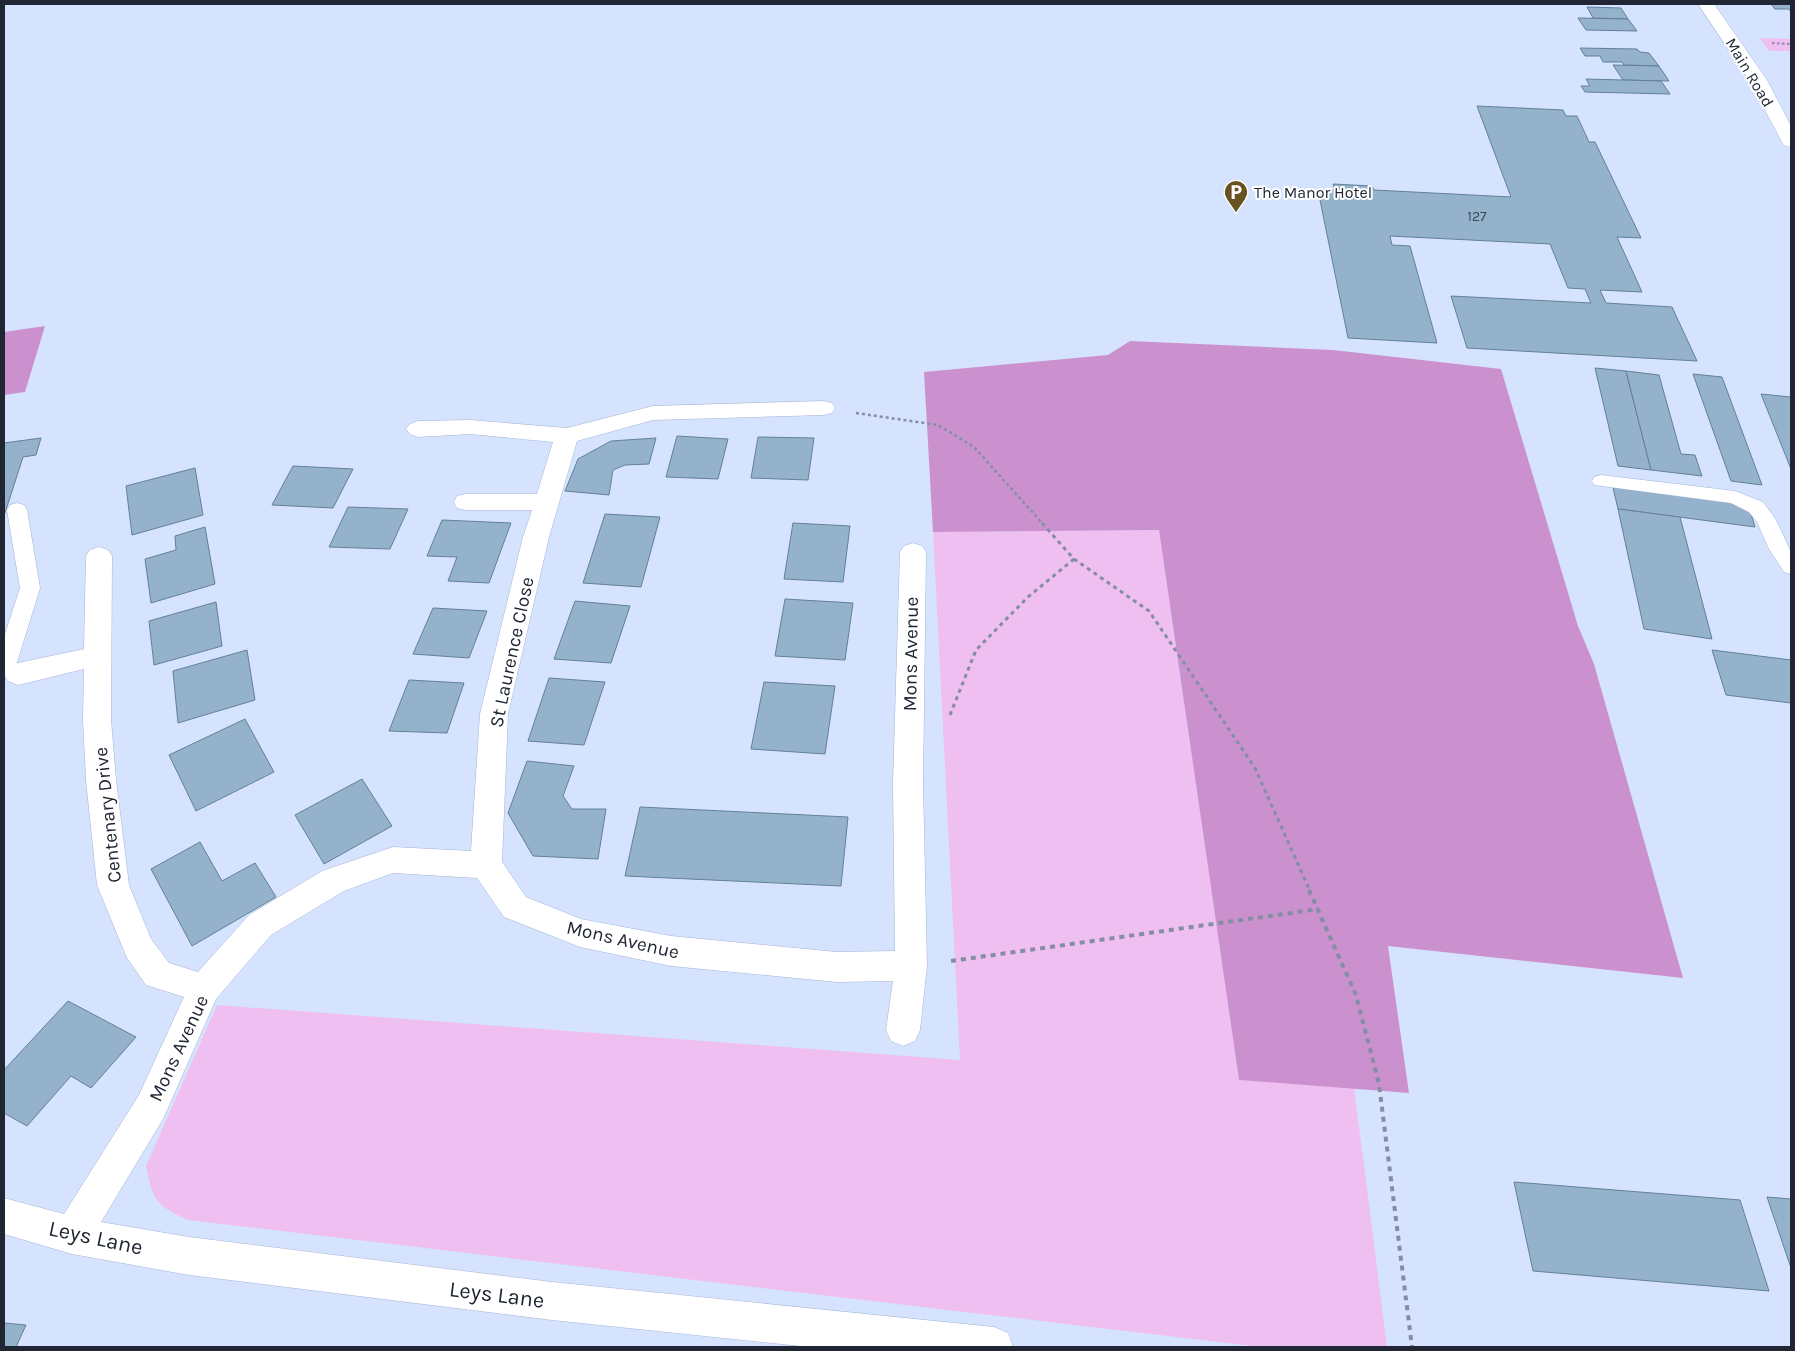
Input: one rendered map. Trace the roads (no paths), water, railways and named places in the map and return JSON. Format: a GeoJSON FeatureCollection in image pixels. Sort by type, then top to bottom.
{"type":"FeatureCollection","features":[{"type":"Feature","properties":{"kind":"street","name":"Main Road"},"geometry":{"type":"LineString","coordinates":[[1706,4],[1758,80],[1791,142]]}},
{"type":"Feature","properties":{"kind":"street"},"geometry":{"type":"LineString","coordinates":[[418,430],[470,427],[567,436],[652,413],[824,408]]}},
{"type":"Feature","properties":{"kind":"street","name":"St Laurence Close"},"geometry":{"type":"LineString","coordinates":[[486,865],[494,714],[536,537],[567,436]]}},
{"type":"Feature","properties":{"kind":"street"},"geometry":{"type":"LineString","coordinates":[[466,502],[547,502]]}},
{"type":"Feature","properties":{"kind":"street","name":"Mons Avenue"},"geometry":{"type":"LineString","coordinates":[[903,1030],[911,966],[908,783],[913,552]]}},
{"type":"Feature","properties":{"kind":"street","name":"Centenary Drive"},"geometry":{"type":"LineString","coordinates":[[99,556],[98,720],[101,780],[113,885],[138,948],[158,974],[204,989]]}},
{"type":"Feature","properties":{"kind":"street"},"geometry":{"type":"LineString","coordinates":[[11,672],[98,656]]}},
{"type":"Feature","properties":{"kind":"street","name":"Mons Avenue"},"geometry":{"type":"LineString","coordinates":[[72,1235],[151,1107],[204,989],[260,925],[333,881],[393,860],[486,865],[515,907],[580,933],[671,952],[836,968],[911,966]]}},
{"type":"Feature","properties":{"kind":"street","name":"Leys Lane"},"geometry":{"type":"LineString","coordinates":[[4,1216],[72,1235],[189,1256],[552,1301],[950,1345],[994,1347]]}},
{"type":"Feature","properties":{"kind":"lane"},"geometry":{"type":"LineString","coordinates":[[1602,481],[1736,497],[1756,507],[1766,520],[1779,549],[1791,567]]}},
{"type":"Feature","properties":{"kind":"lane"},"geometry":{"type":"LineString","coordinates":[[11,672],[30,588],[18,510]]}},
{"type":"Feature","properties":{"kind":"place","name":"The Manor Hotel"},"geometry":{"type":"Point","coordinates":[1236,213]}}]}
